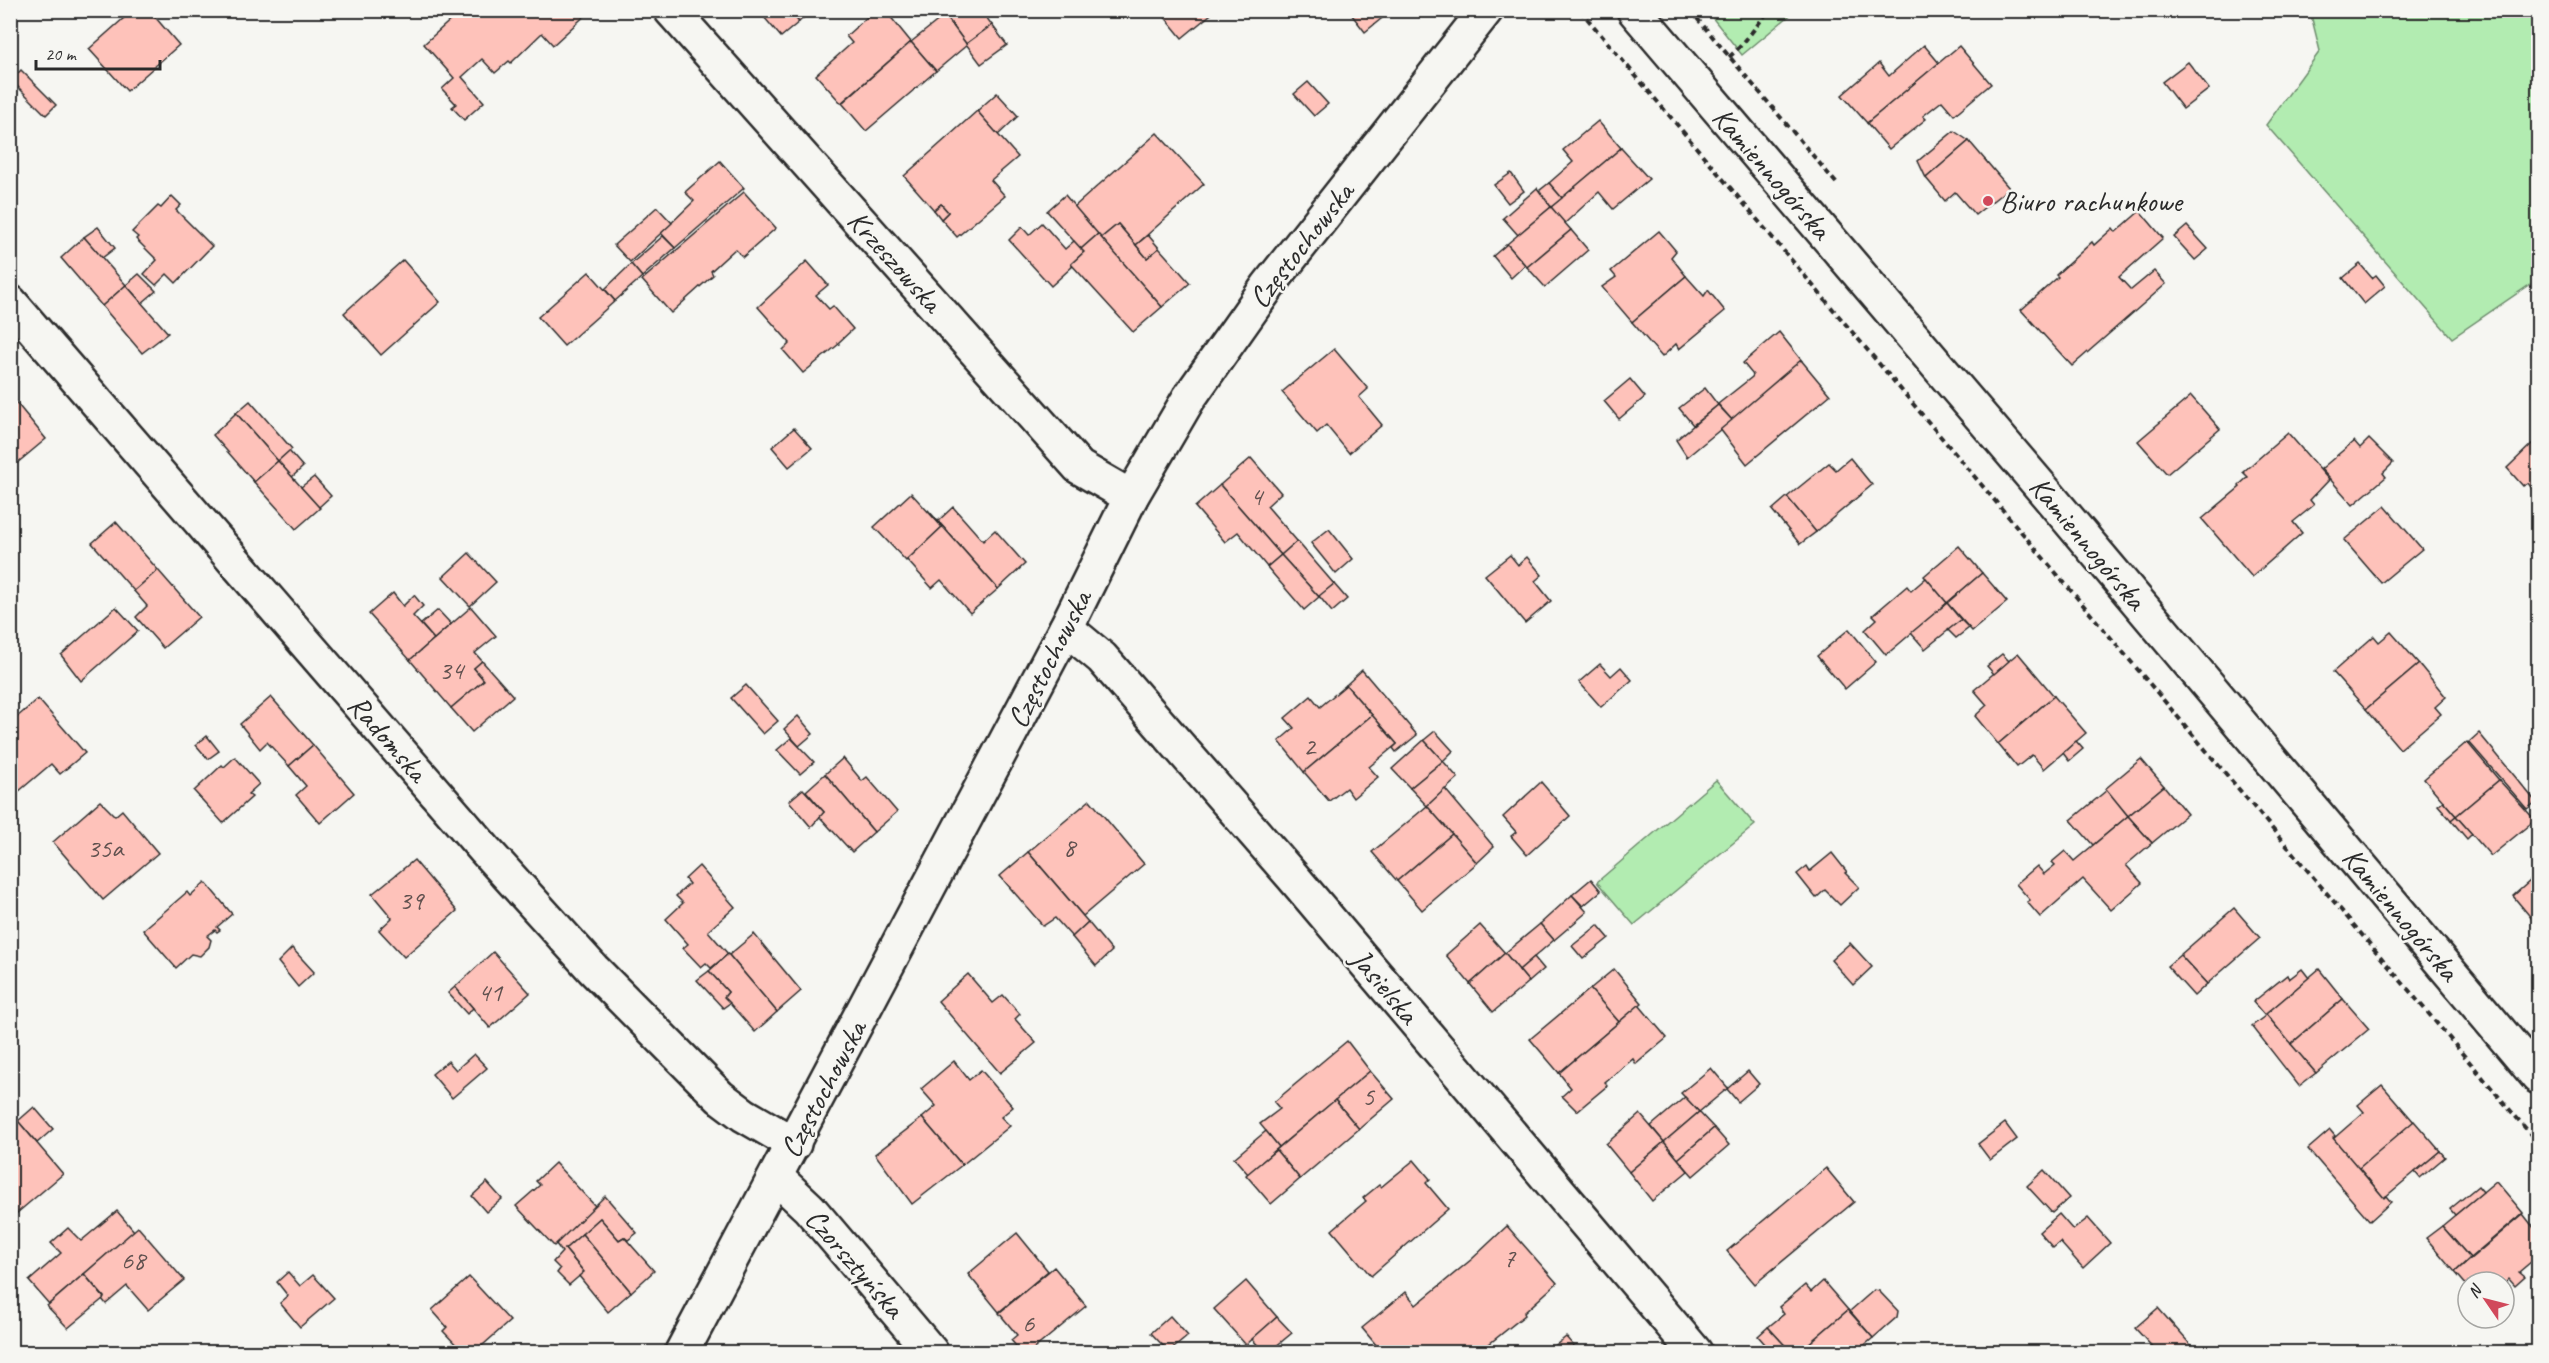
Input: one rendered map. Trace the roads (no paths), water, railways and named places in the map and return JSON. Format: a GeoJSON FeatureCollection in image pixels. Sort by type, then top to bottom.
{"type":"FeatureCollection","features":[{"type":"Feature","properties":{"kind":"street","name":"Krzeszowska"},"geometry":{"type":"LineString","coordinates":[[671,10],[1079,467],[1131,497]]}},
{"type":"Feature","properties":{"kind":"street","name":"Częstochowska"},"geometry":{"type":"LineString","coordinates":[[682,1353],[1066,628],[1131,497],[1189,398],[1268,286],[1486,10]]}},
{"type":"Feature","properties":{"kind":"street","name":"Kamiennogórska"},"geometry":{"type":"LineString","coordinates":[[1634,10],[2055,504],[2538,1077]]}},
{"type":"Feature","properties":{"kind":"street","name":"Radomska"},"geometry":{"type":"LineString","coordinates":[[10,302],[477,841],[593,969],[720,1097],[744,1115],[794,1144]]}},
{"type":"Feature","properties":{"kind":"street","name":"Jasielska"},"geometry":{"type":"LineString","coordinates":[[1066,628],[1102,658],[1285,868],[1695,1353]]}},
{"type":"Feature","properties":{"kind":"street","name":"Czorsztyńska"},"geometry":{"type":"LineString","coordinates":[[776,1178],[809,1208],[931,1353]]}},
{"type":"Feature","properties":{"kind":"place","name":"Biuro rachunkowe"},"geometry":{"type":"Point","coordinates":[1988,201]}}]}
